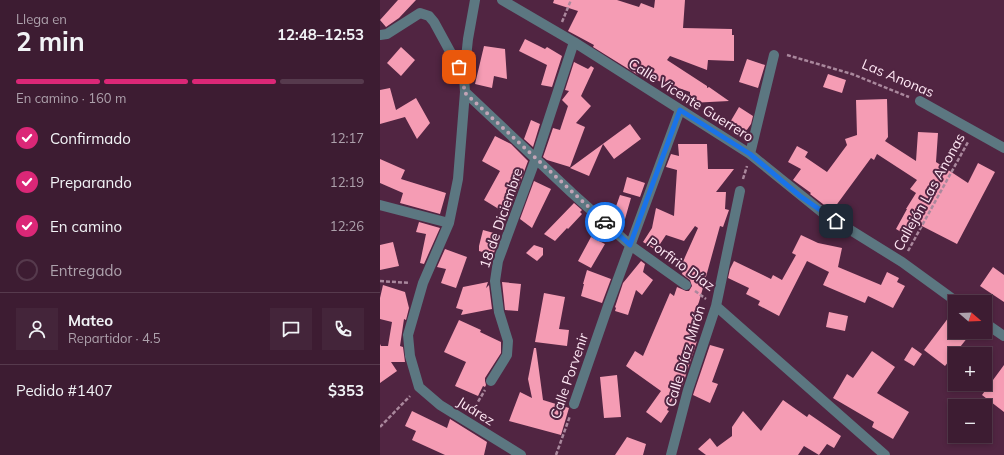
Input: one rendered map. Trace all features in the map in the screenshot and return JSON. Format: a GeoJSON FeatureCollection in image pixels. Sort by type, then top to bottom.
{"type":"FeatureCollection","features":[{"type":"Feature","properties":{"kind":"street"},"geometry":{"type":"LineString","coordinates":[[419,387],[410,356],[408,335],[423,283],[449,223],[458,179],[464,77],[468,39],[475,0]]}},
{"type":"Feature","properties":{"kind":"street","name":"Calle Vicente Guerrero"},"geometry":{"type":"LineString","coordinates":[[502,0],[574,42],[750,154],[823,213],[902,262],[948,296]]}},
{"type":"Feature","properties":{"kind":"street"},"geometry":{"type":"LineString","coordinates":[[380,35],[387,34],[420,13],[429,16],[434,22],[464,77]]}},
{"type":"Feature","properties":{"kind":"street","name":"18 de Diciembre"},"geometry":{"type":"LineString","coordinates":[[490,381],[507,355],[508,340],[499,312],[495,281],[498,261],[536,158],[574,42]]}},
{"type":"Feature","properties":{"kind":"street"},"geometry":{"type":"LineString","coordinates":[[750,154],[774,55]]}},
{"type":"Feature","properties":{"kind":"street","name":"Porfirio Díaz"},"geometry":{"type":"LineString","coordinates":[[464,92],[630,245],[686,284]]}},
{"type":"Feature","properties":{"kind":"street","name":"Las Anonas"},"geometry":{"type":"LineString","coordinates":[[920,101],[1004,148]]}},
{"type":"Feature","properties":{"kind":"street","name":"Calle Porvenir"},"geometry":{"type":"LineString","coordinates":[[574,404],[608,306],[680,110]]}},
{"type":"Feature","properties":{"kind":"street","name":"Calle Díaz Mirón"},"geometry":{"type":"LineString","coordinates":[[671,455],[688,390],[716,306],[740,191]]}},
{"type":"Feature","properties":{"kind":"street"},"geometry":{"type":"LineString","coordinates":[[380,205],[449,223]]}},
{"type":"Feature","properties":{"kind":"street","name":"Porfirio Díaz"},"geometry":{"type":"LineString","coordinates":[[716,306],[881,454]]}},
{"type":"Feature","properties":{"kind":"street"},"geometry":{"type":"LineString","coordinates":[[992,327],[1004,336]]}},
{"type":"Feature","properties":{"kind":"street","name":"Juárez"},"geometry":{"type":"LineString","coordinates":[[419,387],[440,405],[522,455]]}},
{"type":"Feature","properties":{"kind":"path"},"geometry":{"type":"LineString","coordinates":[[557,33],[571,0]]}},
{"type":"Feature","properties":{"kind":"path","name":"Las Anonas"},"geometry":{"type":"LineString","coordinates":[[774,55],[781,53],[852,74],[920,101]]}},
{"type":"Feature","properties":{"kind":"path","name":"Callejón Las Anonas"},"geometry":{"type":"LineString","coordinates":[[902,262],[974,131]]}},
{"type":"Feature","properties":{"kind":"path"},"geometry":{"type":"LineString","coordinates":[[740,191],[750,154]]}},
{"type":"Feature","properties":{"kind":"path"},"geometry":{"type":"LineString","coordinates":[[380,281],[423,283]]}},
{"type":"Feature","properties":{"kind":"path","name":"Porfirio Díaz"},"geometry":{"type":"LineString","coordinates":[[686,284],[716,306]]}},
{"type":"Feature","properties":{"kind":"path"},"geometry":{"type":"LineString","coordinates":[[466,421],[490,381]]}},
{"type":"Feature","properties":{"kind":"path"},"geometry":{"type":"LineString","coordinates":[[380,427],[419,387]]}},
{"type":"Feature","properties":{"kind":"path","name":"Calle Porvenir"},"geometry":{"type":"LineString","coordinates":[[556,455],[574,404]]}},
{"type":"Feature","properties":{"kind":"building"},"geometry":{"type":"Polygon","coordinates":[[[398,0],[416,0],[399,18],[386,27],[380,20],[398,0]]]}},
{"type":"Feature","properties":{"kind":"building"},"geometry":{"type":"Polygon","coordinates":[[[554,0],[617,0],[639,7],[641,3],[654,8],[655,0],[685,0],[683,28],[732,29],[732,35],[734,35],[734,61],[708,60],[707,70],[670,56],[667,60],[707,86],[707,88],[709,87],[729,101],[690,103],[690,92],[639,74],[638,75],[593,47],[594,45],[568,31],[578,11],[553,3],[554,0]]]}},
{"type":"Feature","properties":{"kind":"building"},"geometry":{"type":"Polygon","coordinates":[[[525,39],[545,49],[547,47],[562,56],[552,87],[541,85],[547,65],[519,51],[525,39]]]}},
{"type":"Feature","properties":{"kind":"building"},"geometry":{"type":"Polygon","coordinates":[[[484,46],[505,49],[507,79],[494,76],[492,88],[475,84],[484,46]]]}},
{"type":"Feature","properties":{"kind":"building"},"geometry":{"type":"Polygon","coordinates":[[[401,47],[415,60],[401,76],[387,63],[401,47]]]}},
{"type":"Feature","properties":{"kind":"building"},"geometry":{"type":"Polygon","coordinates":[[[747,59],[765,65],[758,88],[739,82],[747,59]]]}},
{"type":"Feature","properties":{"kind":"building"},"geometry":{"type":"Polygon","coordinates":[[[574,62],[588,69],[591,66],[594,68],[581,96],[591,106],[576,123],[585,127],[570,167],[547,160],[543,157],[553,128],[560,130],[568,106],[562,100],[569,91],[565,90],[574,62]]]}},
{"type":"Feature","properties":{"kind":"building"},"geometry":{"type":"Polygon","coordinates":[[[828,74],[846,80],[842,93],[823,87],[828,74]]]}},
{"type":"Feature","properties":{"kind":"building"},"geometry":{"type":"Polygon","coordinates":[[[390,88],[396,110],[416,98],[430,123],[417,139],[405,117],[380,124],[380,90],[390,88]]]}},
{"type":"Feature","properties":{"kind":"building"},"geometry":{"type":"Polygon","coordinates":[[[887,99],[888,137],[885,141],[916,161],[918,132],[938,133],[936,162],[968,183],[978,163],[995,172],[957,244],[916,223],[908,236],[896,229],[916,193],[910,189],[917,180],[877,154],[874,160],[871,158],[832,211],[793,180],[801,169],[788,162],[797,146],[808,152],[805,157],[827,172],[847,145],[845,139],[857,135],[856,100],[887,99]]]}},
{"type":"Feature","properties":{"kind":"building"},"geometry":{"type":"Polygon","coordinates":[[[739,107],[753,116],[751,124],[744,134],[729,124],[739,107]]]}},
{"type":"Feature","properties":{"kind":"building"},"geometry":{"type":"Polygon","coordinates":[[[531,120],[540,124],[533,147],[524,139],[531,120]]]}},
{"type":"Feature","properties":{"kind":"building"},"geometry":{"type":"Polygon","coordinates":[[[630,124],[641,139],[614,159],[603,144],[589,176],[570,168],[630,124]]]}},
{"type":"Feature","properties":{"kind":"building"},"geometry":{"type":"Polygon","coordinates":[[[495,136],[511,144],[528,161],[510,210],[504,206],[502,211],[484,200],[500,171],[482,161],[495,136]]]}},
{"type":"Feature","properties":{"kind":"building"},"geometry":{"type":"Polygon","coordinates":[[[678,144],[707,144],[708,169],[734,169],[716,192],[726,192],[725,209],[729,210],[723,227],[720,226],[699,302],[693,316],[695,317],[689,339],[697,341],[681,390],[678,388],[667,410],[669,411],[661,423],[646,412],[661,391],[626,366],[635,351],[643,356],[670,293],[674,296],[677,287],[689,291],[692,286],[690,280],[682,274],[684,267],[681,266],[698,228],[695,226],[684,241],[666,235],[656,250],[643,242],[652,228],[656,208],[674,216],[677,170],[666,167],[671,154],[679,156],[678,144]]]}},
{"type":"Feature","properties":{"kind":"building"},"geometry":{"type":"Polygon","coordinates":[[[380,159],[405,170],[401,179],[446,193],[440,214],[400,203],[403,193],[380,183],[380,159]]]}},
{"type":"Feature","properties":{"kind":"building"},"geometry":{"type":"Polygon","coordinates":[[[627,177],[645,183],[640,197],[623,192],[627,177]]]}},
{"type":"Feature","properties":{"kind":"building"},"geometry":{"type":"Polygon","coordinates":[[[534,181],[551,189],[532,228],[520,219],[534,181]]]}},
{"type":"Feature","properties":{"kind":"building"},"geometry":{"type":"Polygon","coordinates":[[[620,195],[631,198],[625,219],[613,215],[620,195]]]}},
{"type":"Feature","properties":{"kind":"building"},"geometry":{"type":"Polygon","coordinates":[[[574,203],[582,210],[580,212],[582,214],[568,229],[567,228],[555,241],[544,234],[574,203]]]}},
{"type":"Feature","properties":{"kind":"building"},"geometry":{"type":"Polygon","coordinates":[[[419,222],[440,228],[424,264],[420,263],[426,234],[416,232],[419,222]]]}},
{"type":"Feature","properties":{"kind":"building"},"geometry":{"type":"Polygon","coordinates":[[[483,230],[501,235],[493,255],[479,251],[483,230]]]}},
{"type":"Feature","properties":{"kind":"building"},"geometry":{"type":"Polygon","coordinates":[[[801,235],[818,243],[842,248],[838,267],[881,285],[887,272],[899,278],[897,282],[905,286],[893,308],[868,296],[865,303],[823,285],[829,272],[807,261],[779,316],[758,305],[760,301],[746,294],[749,288],[728,278],[734,261],[771,279],[773,275],[782,280],[796,255],[792,253],[801,235]]]}},
{"type":"Feature","properties":{"kind":"building"},"geometry":{"type":"Polygon","coordinates":[[[591,237],[605,244],[591,268],[578,261],[591,237]]]}},
{"type":"Feature","properties":{"kind":"building"},"geometry":{"type":"Polygon","coordinates":[[[393,242],[399,266],[380,270],[380,245],[393,242]]]}},
{"type":"Feature","properties":{"kind":"building"},"geometry":{"type":"Polygon","coordinates":[[[534,245],[543,248],[543,255],[537,261],[526,253],[534,245]]]}},
{"type":"Feature","properties":{"kind":"building"},"geometry":{"type":"Polygon","coordinates":[[[445,249],[467,257],[456,288],[441,283],[446,269],[437,267],[445,249]]]}},
{"type":"Feature","properties":{"kind":"building"},"geometry":{"type":"Polygon","coordinates":[[[641,261],[645,264],[643,272],[653,280],[642,295],[636,290],[628,315],[615,311],[623,283],[641,261]]]}},
{"type":"Feature","properties":{"kind":"building"},"geometry":{"type":"Polygon","coordinates":[[[993,267],[1004,275],[1004,302],[980,286],[993,267]]]}},
{"type":"Feature","properties":{"kind":"building"},"geometry":{"type":"Polygon","coordinates":[[[587,270],[611,279],[602,303],[581,296],[587,270]]]}},
{"type":"Feature","properties":{"kind":"building"},"geometry":{"type":"Polygon","coordinates":[[[488,282],[486,288],[489,285],[492,309],[461,315],[463,310],[456,308],[463,287],[488,282]]]}},
{"type":"Feature","properties":{"kind":"building"},"geometry":{"type":"Polygon","coordinates":[[[502,282],[521,284],[518,311],[505,310],[502,282]]]}},
{"type":"Feature","properties":{"kind":"building"},"geometry":{"type":"Polygon","coordinates":[[[383,285],[405,292],[409,308],[406,320],[404,319],[400,346],[403,347],[405,362],[391,362],[397,371],[380,383],[380,344],[381,346],[388,346],[392,322],[380,319],[380,298],[383,285]]]}},
{"type":"Feature","properties":{"kind":"building"},"geometry":{"type":"Polygon","coordinates":[[[544,293],[565,297],[559,329],[569,330],[567,346],[535,342],[544,293]]]}},
{"type":"Feature","properties":{"kind":"building"},"geometry":{"type":"Polygon","coordinates":[[[829,312],[848,316],[845,331],[826,327],[829,312]]]}},
{"type":"Feature","properties":{"kind":"building"},"geometry":{"type":"Polygon","coordinates":[[[948,318],[948,339],[966,339],[960,347],[948,347],[948,362],[945,366],[924,350],[948,318]]]}},
{"type":"Feature","properties":{"kind":"building"},"geometry":{"type":"Polygon","coordinates":[[[459,320],[481,330],[480,332],[501,342],[501,353],[485,378],[486,385],[485,387],[483,386],[478,396],[455,386],[466,362],[444,352],[459,320]]]}},
{"type":"Feature","properties":{"kind":"building"},"geometry":{"type":"Polygon","coordinates":[[[710,345],[724,349],[712,382],[718,384],[710,403],[693,395],[710,345]]]}},
{"type":"Feature","properties":{"kind":"building"},"geometry":{"type":"Polygon","coordinates":[[[912,347],[922,354],[914,366],[904,360],[912,347]]]}},
{"type":"Feature","properties":{"kind":"building"},"geometry":{"type":"Polygon","coordinates":[[[534,348],[536,348],[543,400],[569,408],[561,435],[509,421],[520,392],[532,398],[528,379],[534,348]]]}},
{"type":"Feature","properties":{"kind":"building"},"geometry":{"type":"Polygon","coordinates":[[[872,351],[895,367],[877,393],[909,412],[893,439],[872,427],[874,422],[833,398],[847,374],[853,378],[872,351]]]}},
{"type":"Feature","properties":{"kind":"building"},"geometry":{"type":"Polygon","coordinates":[[[1004,365],[1004,412],[992,403],[992,399],[987,399],[982,395],[985,391],[992,391],[992,381],[1004,365]]]}},
{"type":"Feature","properties":{"kind":"building"},"geometry":{"type":"Polygon","coordinates":[[[617,375],[621,417],[604,418],[600,377],[617,375]]]}},
{"type":"Feature","properties":{"kind":"building"},"geometry":{"type":"Polygon","coordinates":[[[783,400],[807,417],[809,414],[841,436],[834,448],[827,444],[819,455],[804,446],[798,455],[706,455],[698,449],[710,438],[717,447],[732,436],[732,427],[743,411],[761,431],[783,400]]]}},
{"type":"Feature","properties":{"kind":"building"},"geometry":{"type":"Polygon","coordinates":[[[412,411],[447,428],[450,419],[487,442],[484,455],[445,455],[412,440],[416,431],[405,426],[412,411]]]}},
{"type":"Feature","properties":{"kind":"building"},"geometry":{"type":"Polygon","coordinates":[[[627,437],[646,444],[643,455],[615,455],[627,437]]]}},
{"type":"Feature","properties":{"kind":"way so far"},"geometry":{"type":"LineString","coordinates":[[459,67],[464,77],[464,92],[605,222]]}},
{"type":"Feature","properties":{"kind":"route"},"geometry":{"type":"LineString","coordinates":[[605,222],[630,245],[680,110],[750,154],[800,196],[836,221]]}}]}
